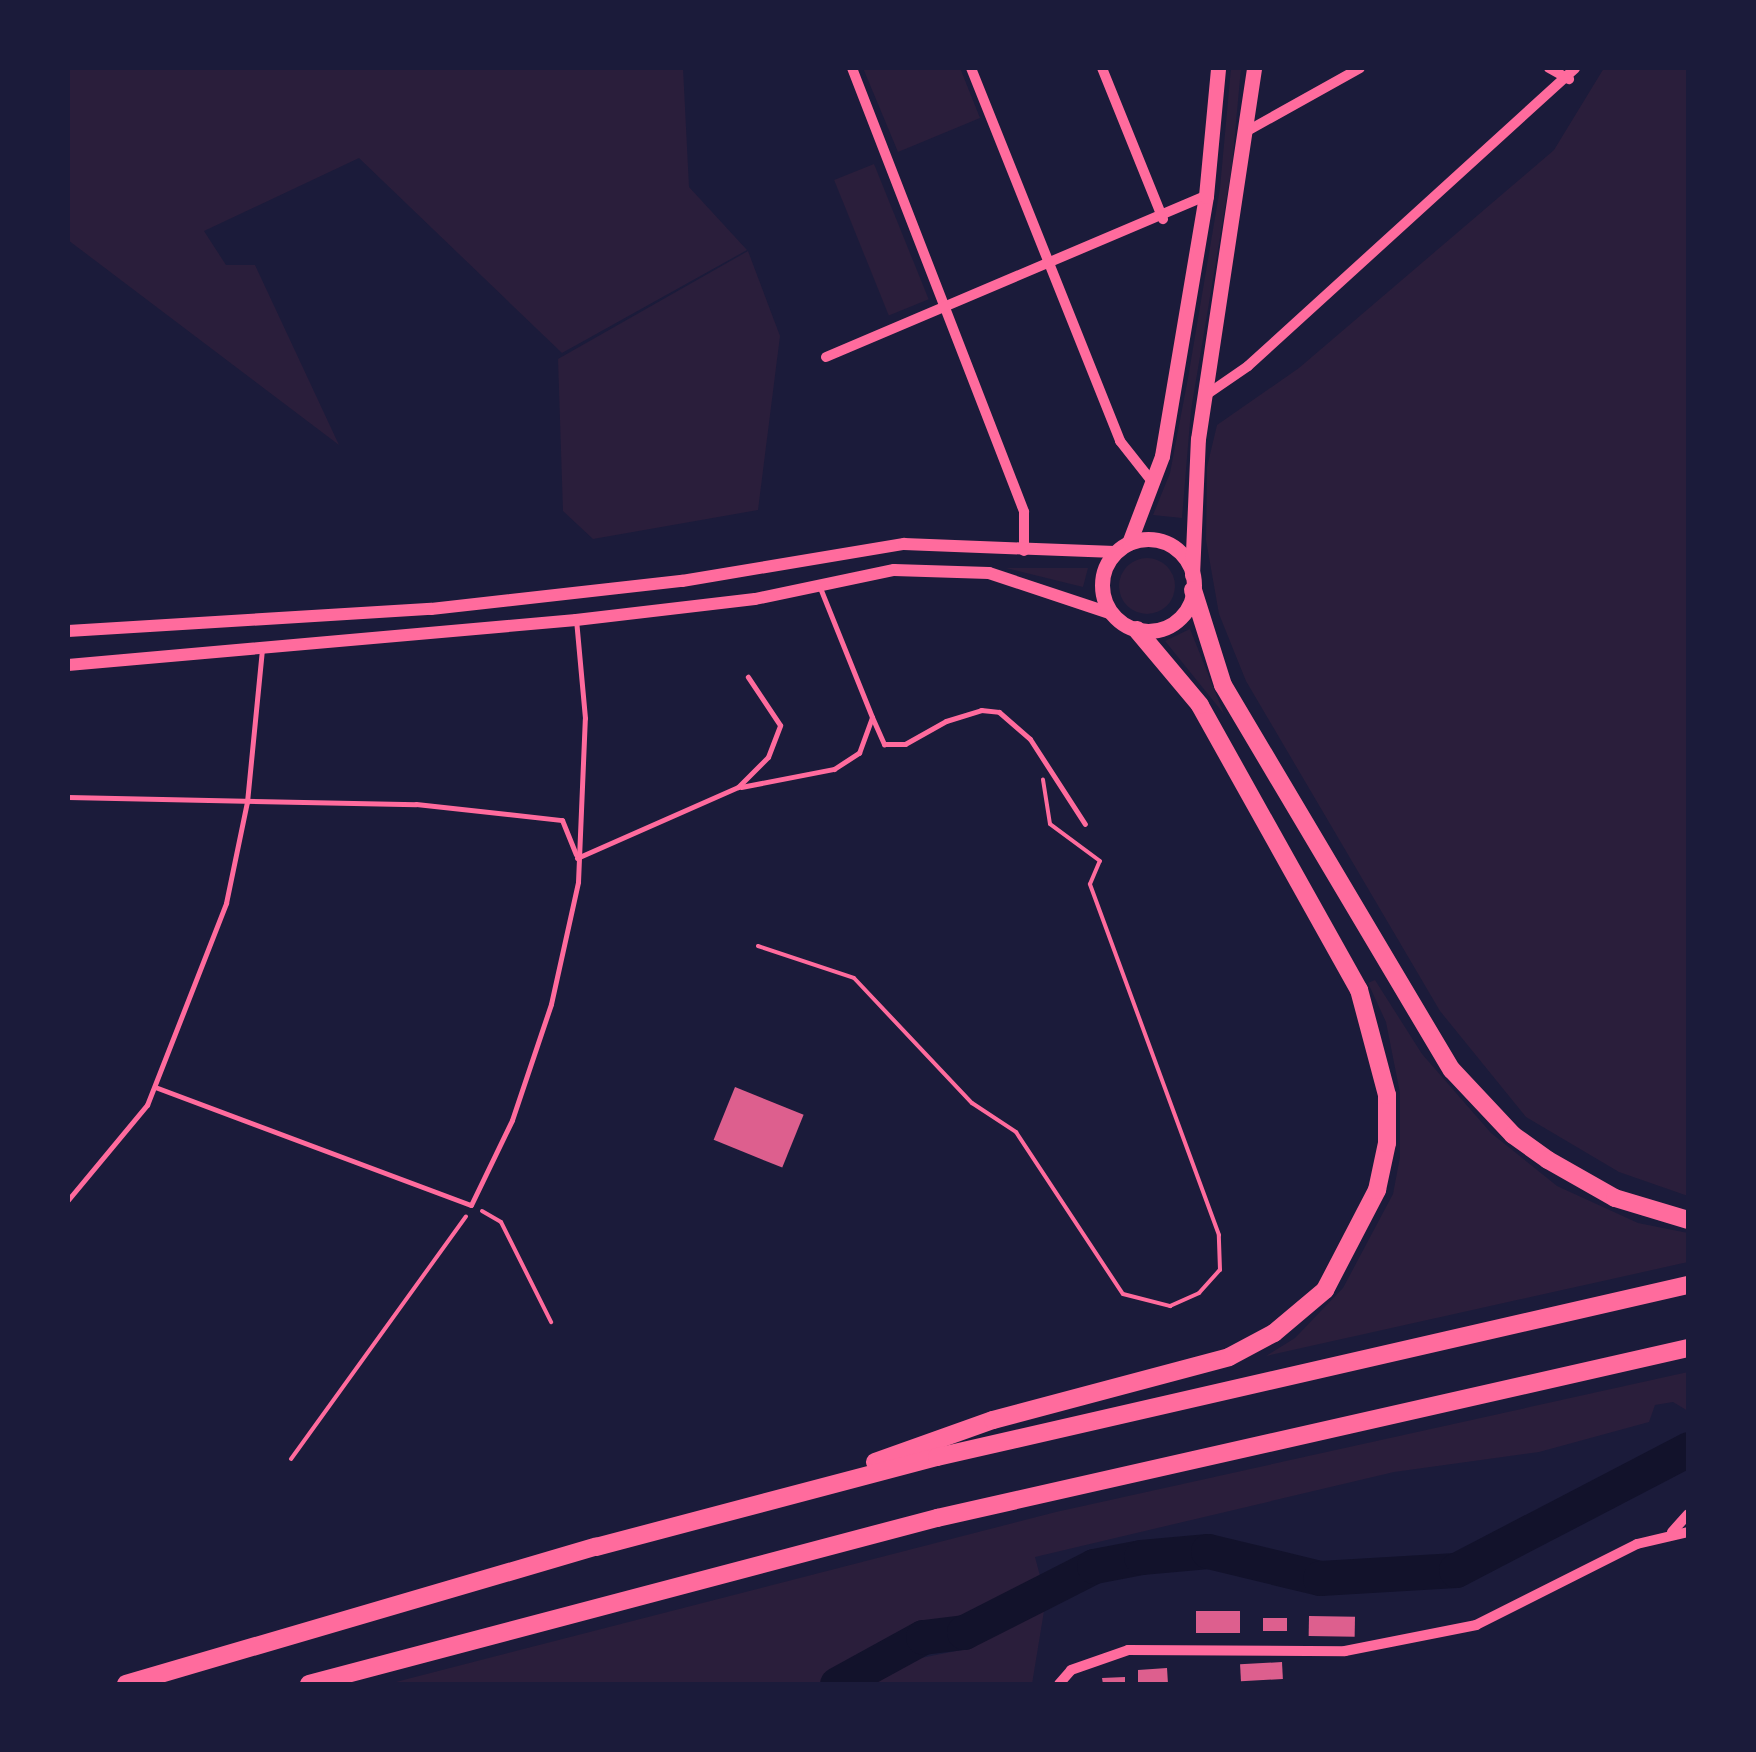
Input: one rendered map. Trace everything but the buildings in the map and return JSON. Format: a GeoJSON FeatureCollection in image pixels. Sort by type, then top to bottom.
{"type":"FeatureCollection","features":[{"type":"Feature","properties":{"kind":"highway"},"geometry":{"type":"LineString","coordinates":[[1193,583],[1222,685],[1452,1070],[1513,1135],[1548,1160],[1615,1198],[1688,1220]]}},
{"type":"Feature","properties":{"kind":"highway"},"geometry":{"type":"LineString","coordinates":[[759,1504],[994,1420],[1229,1357],[1274,1333],[1325,1290],[1377,1190],[1387,1144],[1388,1095],[1358,990],[1200,706],[1138,630]]}},
{"type":"Feature","properties":{"kind":"highway"},"geometry":{"type":"LineString","coordinates":[[126,1684],[759,1504],[1688,1285]]}},
{"type":"Feature","properties":{"kind":"highway"},"geometry":{"type":"LineString","coordinates":[[309,1684],[919,1522],[1688,1348]]}},
{"type":"Feature","properties":{"kind":"main road"},"geometry":{"type":"LineString","coordinates":[[1218,68],[1206,196],[1154,484],[1102,590],[1112,614],[1138,630],[1168,626],[1193,583],[1206,395],[1249,130],[1254,68]]}},
{"type":"Feature","properties":{"kind":"main road"},"geometry":{"type":"LineString","coordinates":[[1122,547],[1152,539],[1173,547],[1193,583]]}},
{"type":"Feature","properties":{"kind":"street"},"geometry":{"type":"LineString","coordinates":[[852,68],[1024,512],[1024,551]]}},
{"type":"Feature","properties":{"kind":"street"},"geometry":{"type":"LineString","coordinates":[[971,68],[1120,441],[1154,484]]}},
{"type":"Feature","properties":{"kind":"street"},"geometry":{"type":"LineString","coordinates":[[1102,68],[1163,220]]}},
{"type":"Feature","properties":{"kind":"street"},"geometry":{"type":"LineString","coordinates":[[1249,130],[1360,68]]}},
{"type":"Feature","properties":{"kind":"street"},"geometry":{"type":"LineString","coordinates":[[1549,68],[1568,79]]}},
{"type":"Feature","properties":{"kind":"street"},"geometry":{"type":"LineString","coordinates":[[1206,395],[1248,366],[1568,79],[1575,68]]}},
{"type":"Feature","properties":{"kind":"street"},"geometry":{"type":"LineString","coordinates":[[826,357],[1163,220],[1206,196]]}},
{"type":"Feature","properties":{"kind":"street"},"geometry":{"type":"LineString","coordinates":[[68,631],[431,609],[682,580],[904,544],[1024,551],[1122,547]]}},
{"type":"Feature","properties":{"kind":"street"},"geometry":{"type":"LineString","coordinates":[[68,666],[755,600],[818,583],[894,570],[989,573],[1112,614]]}},
{"type":"Feature","properties":{"kind":"street"},"geometry":{"type":"LineString","coordinates":[[1059,1684],[1071,1670],[1128,1650],[1345,1651],[1476,1625],[1672,1532],[1688,1514]]}},
{"type":"Feature","properties":{"kind":"street"},"geometry":{"type":"LineString","coordinates":[[1672,1532],[1688,1532]]}},
{"type":"Feature","properties":{"kind":"lane"},"geometry":{"type":"LineString","coordinates":[[818,583],[884,744],[906,744],[946,721],[981,710],[1000,712],[1049,766],[1086,824]]}},
{"type":"Feature","properties":{"kind":"lane"},"geometry":{"type":"LineString","coordinates":[[154,1087],[471,1205],[512,1120],[551,1004],[577,858],[585,718],[576,620]]}},
{"type":"Feature","properties":{"kind":"lane"},"geometry":{"type":"LineString","coordinates":[[68,1200],[147,1105],[226,904],[247,802],[262,650]]}},
{"type":"Feature","properties":{"kind":"lane"},"geometry":{"type":"LineString","coordinates":[[738,788],[768,757],[780,725],[748,678]]}},
{"type":"Feature","properties":{"kind":"lane"},"geometry":{"type":"LineString","coordinates":[[577,858],[738,788],[834,769],[859,753],[872,717]]}},
{"type":"Feature","properties":{"kind":"lane"},"geometry":{"type":"LineString","coordinates":[[68,797],[416,804],[562,820],[577,858]]}},
{"type":"Feature","properties":{"kind":"path"},"geometry":{"type":"LineString","coordinates":[[758,946],[854,978],[972,1103],[1016,1132],[1123,1294],[1170,1306],[1199,1293],[1220,1270],[1220,1235],[1090,884],[1100,861],[1050,824],[1040,786],[1049,766]]}},
{"type":"Feature","properties":{"kind":"path"},"geometry":{"type":"LineString","coordinates":[[290,1459],[448,1246],[471,1205],[501,1222],[551,1322]]}},
{"type":"Feature","properties":{"kind":"shaded area"},"geometry":{"type":"Polygon","coordinates":[[[68,68],[683,68],[689,187],[747,250],[562,353],[359,158],[204,231],[226,265],[255,265],[339,445],[68,240],[68,68]]]}},
{"type":"Feature","properties":{"kind":"shaded area"},"geometry":{"type":"Polygon","coordinates":[[[863,68],[960,68],[980,118],[898,152],[863,68]]]}},
{"type":"Feature","properties":{"kind":"shaded area"},"geometry":{"type":"Polygon","coordinates":[[[1231,68],[1241,68],[1232,166],[1191,410],[1182,518],[1153,515],[1170,473],[1188,378],[1220,188],[1231,68]]]}},
{"type":"Feature","properties":{"kind":"shaded area"},"geometry":{"type":"Polygon","coordinates":[[[1604,68],[1688,68],[1688,1196],[1619,1172],[1526,1117],[1440,1011],[1246,681],[1219,614],[1206,540],[1207,467],[1217,425],[1299,368],[1554,150],[1604,68]]]}},
{"type":"Feature","properties":{"kind":"shaded area"},"geometry":{"type":"Polygon","coordinates":[[[874,164],[929,299],[889,315],[834,180],[874,164]]]}},
{"type":"Feature","properties":{"kind":"shaded area"},"geometry":{"type":"Polygon","coordinates":[[[748,251],[780,336],[758,510],[593,539],[563,511],[558,359],[748,251]]]}},
{"type":"Feature","properties":{"kind":"shaded area"},"geometry":{"type":"Polygon","coordinates":[[[1147,558],[1167,566],[1175,586],[1167,606],[1147,614],[1127,606],[1119,586],[1127,566],[1147,558]]]}},
{"type":"Feature","properties":{"kind":"shaded area"},"geometry":{"type":"Polygon","coordinates":[[[1006,568],[1088,568],[1083,587],[1006,568]]]}},
{"type":"Feature","properties":{"kind":"shaded area"},"geometry":{"type":"Polygon","coordinates":[[[1190,629],[1224,714],[1165,641],[1190,629]]]}},
{"type":"Feature","properties":{"kind":"shaded area"},"geometry":{"type":"Polygon","coordinates":[[[1375,980],[1422,1054],[1491,1133],[1557,1186],[1638,1223],[1688,1233],[1688,1262],[1266,1356],[1295,1338],[1343,1288],[1393,1194],[1400,1157],[1400,1093],[1386,1022],[1368,983],[1375,980]]]}},
{"type":"Feature","properties":{"kind":"shaded area"},"geometry":{"type":"Polygon","coordinates":[[[1688,1372],[1688,1411],[1673,1402],[1655,1405],[1649,1422],[1539,1452],[1394,1472],[1035,1557],[1043,1587],[979,1618],[913,1634],[818,1684],[388,1684],[1056,1512],[1688,1372]]]}},
{"type":"Feature","properties":{"kind":"shaded area"},"geometry":{"type":"Polygon","coordinates":[[[1044,1611],[1032,1684],[862,1684],[901,1662],[961,1650],[1044,1611]]]}},
{"type":"Feature","properties":{"kind":"waterway"},"geometry":{"type":"LineString","coordinates":[[837,1684],[923,1637],[964,1632],[1094,1566],[1141,1557],[1208,1551],[1320,1578],[1456,1570],[1688,1449]]}}]}
